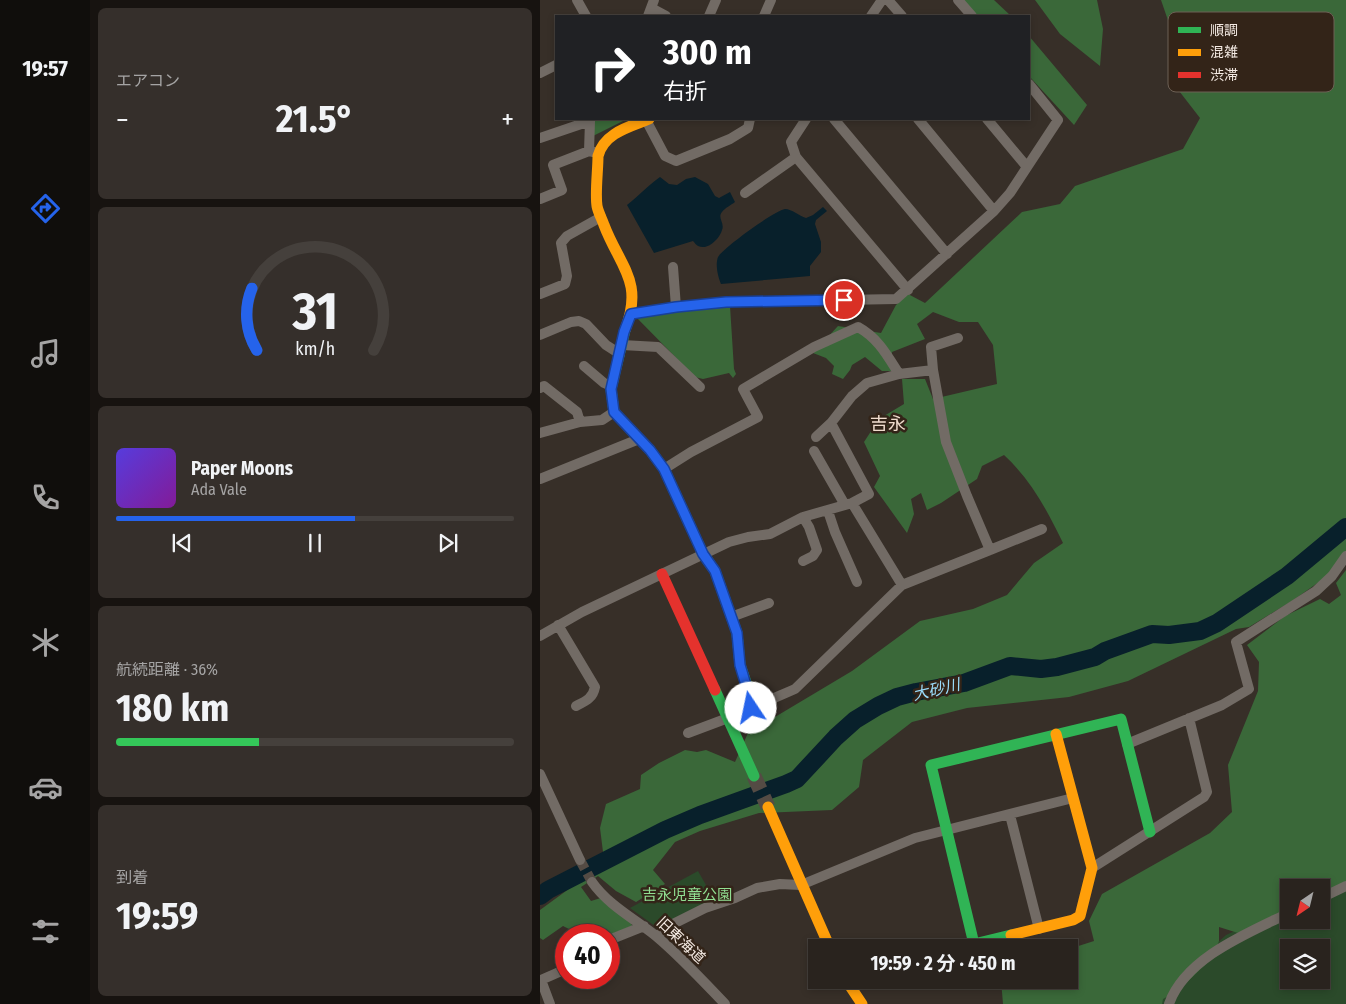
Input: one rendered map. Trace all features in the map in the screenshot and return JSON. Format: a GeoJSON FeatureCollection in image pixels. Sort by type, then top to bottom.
{"type":"FeatureCollection","features":[{"type":"Feature","properties":{"kind":"street"},"geometry":{"type":"LineString","coordinates":[[577,0],[585,15]]}},
{"type":"Feature","properties":{"kind":"street"},"geometry":{"type":"LineString","coordinates":[[710,15],[716,0]]}},
{"type":"Feature","properties":{"kind":"street"},"geometry":{"type":"LineString","coordinates":[[764,15],[771,0]]}},
{"type":"Feature","properties":{"kind":"street"},"geometry":{"type":"LineString","coordinates":[[872,15],[882,0]]}},
{"type":"Feature","properties":{"kind":"street"},"geometry":{"type":"LineString","coordinates":[[888,0],[901,15]]}},
{"type":"Feature","properties":{"kind":"street"},"geometry":{"type":"LineString","coordinates":[[958,0],[971,15]]}},
{"type":"Feature","properties":{"kind":"street"},"geometry":{"type":"LineString","coordinates":[[651,8],[664,15]]}},
{"type":"Feature","properties":{"kind":"street"},"geometry":{"type":"LineString","coordinates":[[540,73],[555,66]]}},
{"type":"Feature","properties":{"kind":"street"},"geometry":{"type":"LineString","coordinates":[[631,314],[726,302],[896,299],[994,211],[1010,193],[1058,120],[1030,85]]}},
{"type":"Feature","properties":{"kind":"street"},"geometry":{"type":"LineString","coordinates":[[540,138],[590,120],[597,206],[606,230],[630,280],[633,294],[631,314],[624,332],[611,386],[614,412],[650,450],[664,469],[703,554],[715,571],[737,633],[740,665],[751,708]]}},
{"type":"Feature","properties":{"kind":"street"},"geometry":{"type":"LineString","coordinates":[[540,198],[562,190],[553,165],[594,152],[609,137],[644,120]]}},
{"type":"Feature","properties":{"kind":"street"},"geometry":{"type":"LineString","coordinates":[[647,120],[665,156],[676,161],[742,132],[748,128],[750,120]]}},
{"type":"Feature","properties":{"kind":"street"},"geometry":{"type":"LineString","coordinates":[[805,120],[791,142],[796,157],[908,290]]}},
{"type":"Feature","properties":{"kind":"street"},"geometry":{"type":"LineString","coordinates":[[835,120],[947,254]]}},
{"type":"Feature","properties":{"kind":"street"},"geometry":{"type":"LineString","coordinates":[[919,120],[994,211]]}},
{"type":"Feature","properties":{"kind":"street"},"geometry":{"type":"LineString","coordinates":[[988,120],[1027,167]]}},
{"type":"Feature","properties":{"kind":"street"},"geometry":{"type":"LineString","coordinates":[[745,193],[796,157]]}},
{"type":"Feature","properties":{"kind":"street"},"geometry":{"type":"LineString","coordinates":[[540,294],[565,284],[567,276],[561,243],[567,236],[601,217]]}},
{"type":"Feature","properties":{"kind":"street"},"geometry":{"type":"LineString","coordinates":[[672,267],[676,307]]}},
{"type":"Feature","properties":{"kind":"street"},"geometry":{"type":"LineString","coordinates":[[540,335],[571,322],[579,322],[586,324],[606,346],[621,350],[658,347],[700,387]]}},
{"type":"Feature","properties":{"kind":"street"},"geometry":{"type":"LineString","coordinates":[[664,469],[691,452],[758,417],[743,389],[814,347],[858,327],[870,334],[881,345],[899,374]]}},
{"type":"Feature","properties":{"kind":"street"},"geometry":{"type":"LineString","coordinates":[[958,338],[931,347],[933,370],[946,442],[990,550]]}},
{"type":"Feature","properties":{"kind":"street"},"geometry":{"type":"LineString","coordinates":[[584,366],[604,383],[611,386]]}},
{"type":"Feature","properties":{"kind":"street"},"geometry":{"type":"LineString","coordinates":[[816,438],[832,423],[852,396],[867,383],[899,374],[933,370]]}},
{"type":"Feature","properties":{"kind":"street"},"geometry":{"type":"LineString","coordinates":[[540,388],[544,386],[577,412],[580,422]]}},
{"type":"Feature","properties":{"kind":"street"},"geometry":{"type":"LineString","coordinates":[[540,433],[580,422],[602,420],[614,412]]}},
{"type":"Feature","properties":{"kind":"street"},"geometry":{"type":"LineString","coordinates":[[540,636],[558,625],[729,542],[770,534],[803,517],[849,504],[869,494],[832,423]]}},
{"type":"Feature","properties":{"kind":"street"},"geometry":{"type":"LineString","coordinates":[[540,480],[639,439]]}},
{"type":"Feature","properties":{"kind":"street"},"geometry":{"type":"LineString","coordinates":[[814,451],[902,585]]}},
{"type":"Feature","properties":{"kind":"street"},"geometry":{"type":"LineString","coordinates":[[828,511],[835,532],[858,582]]}},
{"type":"Feature","properties":{"kind":"street"},"geometry":{"type":"LineString","coordinates":[[803,517],[809,527],[817,550],[813,556],[803,561]]}},
{"type":"Feature","properties":{"kind":"street"},"geometry":{"type":"LineString","coordinates":[[688,733],[795,689],[902,585],[1042,530]]}},
{"type":"Feature","properties":{"kind":"street"},"geometry":{"type":"LineString","coordinates":[[1127,744],[1222,705],[1249,690],[1236,642],[1316,591],[1332,576],[1346,556]]}},
{"type":"Feature","properties":{"kind":"street"},"geometry":{"type":"LineString","coordinates":[[662,574],[754,776]]}},
{"type":"Feature","properties":{"kind":"street"},"geometry":{"type":"LineString","coordinates":[[731,617],[769,603]]}},
{"type":"Feature","properties":{"kind":"street"},"geometry":{"type":"LineString","coordinates":[[558,625],[596,687],[594,694],[589,699],[576,706]]}},
{"type":"Feature","properties":{"kind":"street"},"geometry":{"type":"LineString","coordinates":[[1092,868],[1204,797],[1207,792],[1189,718]]}},
{"type":"Feature","properties":{"kind":"street"},"geometry":{"type":"LineString","coordinates":[[973,939],[931,766],[1121,719],[1150,832]]}},
{"type":"Feature","properties":{"kind":"street"},"geometry":{"type":"LineString","coordinates":[[996,939],[1073,920],[1080,916],[1092,868],[1056,734]]}},
{"type":"Feature","properties":{"kind":"street"},"geometry":{"type":"LineString","coordinates":[[540,774],[580,860]]}},
{"type":"Feature","properties":{"kind":"street"},"geometry":{"type":"LineString","coordinates":[[657,937],[665,928],[706,908],[757,888],[780,884],[802,885],[915,838],[1073,798]]}},
{"type":"Feature","properties":{"kind":"street"},"geometry":{"type":"LineString","coordinates":[[768,808],[826,939]]}},
{"type":"Feature","properties":{"kind":"street"},"geometry":{"type":"LineString","coordinates":[[1010,815],[1039,929]]}},
{"type":"Feature","properties":{"kind":"street","name":"旧東海道"},"geometry":{"type":"LineString","coordinates":[[592,882],[599,892],[644,926],[679,956],[725,1004]]}},
{"type":"Feature","properties":{"kind":"street"},"geometry":{"type":"LineString","coordinates":[[1330,894],[1346,886]]}},
{"type":"Feature","properties":{"kind":"street"},"geometry":{"type":"LineString","coordinates":[[1169,1004],[1173,992],[1188,973],[1228,942],[1280,917]]}},
{"type":"Feature","properties":{"kind":"street"},"geometry":{"type":"LineString","coordinates":[[620,936],[644,926]]}},
{"type":"Feature","properties":{"kind":"street"},"geometry":{"type":"LineString","coordinates":[[550,1004],[541,980],[555,974]]}},
{"type":"Feature","properties":{"kind":"street"},"geometry":{"type":"LineString","coordinates":[[852,989],[862,1004]]}},
{"type":"Feature","properties":{"kind":"green space"},"geometry":{"type":"Polygon","coordinates":[[[959,0],[994,0],[1010,15],[973,15],[959,0]]]}},
{"type":"Feature","properties":{"kind":"green space"},"geometry":{"type":"Polygon","coordinates":[[[1035,0],[1097,0],[1103,29],[1100,66],[1060,34],[1035,0]]]}},
{"type":"Feature","properties":{"kind":"green space"},"geometry":{"type":"Polygon","coordinates":[[[1161,0],[1346,0],[1346,551],[1326,577],[1292,601],[1249,627],[1236,629],[1128,681],[1069,697],[967,708],[912,722],[863,760],[859,787],[832,810],[759,813],[700,831],[675,842],[653,870],[665,884],[636,902],[616,891],[598,876],[581,887],[591,901],[604,897],[630,919],[632,926],[620,931],[620,924],[555,924],[555,932],[543,940],[540,938],[540,910],[592,872],[603,852],[600,828],[606,804],[640,789],[641,775],[659,763],[685,750],[697,752],[706,750],[735,762],[748,733],[852,671],[920,621],[973,609],[1007,595],[1034,563],[1063,543],[1038,496],[1004,455],[982,466],[977,479],[927,510],[921,493],[911,499],[914,514],[907,533],[874,487],[880,476],[864,442],[879,419],[904,404],[902,379],[925,379],[933,399],[997,384],[993,345],[978,322],[959,322],[933,312],[917,324],[925,339],[892,352],[892,371],[882,371],[865,357],[852,365],[843,379],[832,374],[834,366],[826,358],[813,353],[838,326],[881,333],[896,305],[908,294],[925,303],[1022,212],[1060,204],[1075,186],[1183,149],[1200,118],[1180,92],[1334,92],[1334,12],[1168,12],[1168,20],[1161,0]]]}},
{"type":"Feature","properties":{"kind":"green space"},"geometry":{"type":"Polygon","coordinates":[[[1030,37],[1087,105],[1074,125],[1030,77],[1030,37]]]}},
{"type":"Feature","properties":{"kind":"green space"},"geometry":{"type":"Polygon","coordinates":[[[594,120],[625,120],[593,136],[594,120]]]}},
{"type":"Feature","properties":{"kind":"green space"},"geometry":{"type":"Polygon","coordinates":[[[730,306],[734,369],[736,374],[733,378],[729,373],[703,379],[695,377],[635,316],[730,306]]]}},
{"type":"Feature","properties":{"kind":"green space"},"geometry":{"type":"Polygon","coordinates":[[[1346,570],[1346,883],[1330,891],[1330,879],[1280,879],[1280,914],[1238,933],[1219,927],[1219,941],[1213,957],[1179,990],[1163,999],[1162,1004],[1003,1004],[1002,989],[1078,989],[1078,946],[1094,941],[1089,921],[1102,894],[1210,833],[1232,812],[1228,765],[1258,691],[1259,662],[1247,645],[1285,616],[1320,599],[1329,604],[1341,595],[1336,583],[1346,570]]]}},
{"type":"Feature","properties":{"kind":"green space","name":"吉永児童公園"},"geometry":{"type":"Polygon","coordinates":[[[698,871],[714,899],[659,929],[630,908],[698,871]]]}},
{"type":"Feature","properties":{"kind":"green space"},"geometry":{"type":"Polygon","coordinates":[[[1346,879],[1346,1004],[1159,1004],[1160,995],[1226,935],[1280,910],[1280,929],[1330,929],[1330,886],[1346,879]]]}},
{"type":"Feature","properties":{"kind":"water"},"geometry":{"type":"Polygon","coordinates":[[[660,177],[669,184],[677,185],[686,179],[695,177],[708,184],[715,196],[719,198],[730,192],[735,202],[721,214],[722,230],[719,237],[713,243],[702,247],[697,246],[693,241],[654,253],[627,205],[660,177]]]}},
{"type":"Feature","properties":{"kind":"water"},"geometry":{"type":"Polygon","coordinates":[[[823,207],[827,211],[816,220],[815,224],[821,242],[821,252],[810,266],[810,276],[721,284],[717,267],[718,257],[738,238],[779,211],[790,210],[806,218],[823,207]]]}},
{"type":"Feature","properties":{"kind":"waterway","name":"大砂川"},"geometry":{"type":"LineString","coordinates":[[540,896],[548,890],[665,830],[797,779],[836,737],[855,720],[897,697],[964,683],[1010,666],[1041,669],[1057,667],[1095,657],[1105,651],[1152,634],[1169,635],[1200,631],[1217,623],[1287,576],[1346,527]]}},
{"type":"Feature","properties":{"kind":"tunnel"},"geometry":{"type":"LineString","coordinates":[[754,776],[768,807]]}},
{"type":"Feature","properties":{"kind":"tunnel"},"geometry":{"type":"LineString","coordinates":[[580,860],[592,882]]}},
{"type":"Feature","properties":{"kind":"traffic: fast"},"geometry":{"type":"LineString","coordinates":[[625,330],[611,389],[614,412],[650,450],[664,469],[703,554],[715,571],[737,633],[740,665],[747,685],[751,708]]}},
{"type":"Feature","properties":{"kind":"traffic: fast"},"geometry":{"type":"LineString","coordinates":[[715,690],[754,776]]}},
{"type":"Feature","properties":{"kind":"traffic: fast"},"geometry":{"type":"LineString","coordinates":[[1011,935],[974,944],[931,765],[1121,719],[1150,832]]}},
{"type":"Feature","properties":{"kind":"traffic: slow"},"geometry":{"type":"LineString","coordinates":[[625,330],[632,299],[631,286],[628,275],[610,240],[598,208],[596,195],[598,156],[601,148],[612,136],[646,120]]}},
{"type":"Feature","properties":{"kind":"traffic: slow"},"geometry":{"type":"LineString","coordinates":[[1011,935],[1073,920],[1080,916],[1092,868],[1056,734]]}},
{"type":"Feature","properties":{"kind":"traffic: slow"},"geometry":{"type":"LineString","coordinates":[[768,807],[826,939]]}},
{"type":"Feature","properties":{"kind":"traffic: slow"},"geometry":{"type":"LineString","coordinates":[[852,989],[862,1004]]}},
{"type":"Feature","properties":{"kind":"traffic: jam"},"geometry":{"type":"LineString","coordinates":[[662,574],[715,690]]}},
{"type":"Feature","properties":{"kind":"district","name":"吉永"},"geometry":{"type":"Point","coordinates":[888,424]}},
{"type":"Feature","properties":{"kind":"route"},"geometry":{"type":"LineString","coordinates":[[751,708],[740,665],[737,633],[715,571],[703,554],[664,469],[650,450],[614,412],[611,389],[614,375],[624,332],[631,314],[726,302],[844,300]]}}]}
